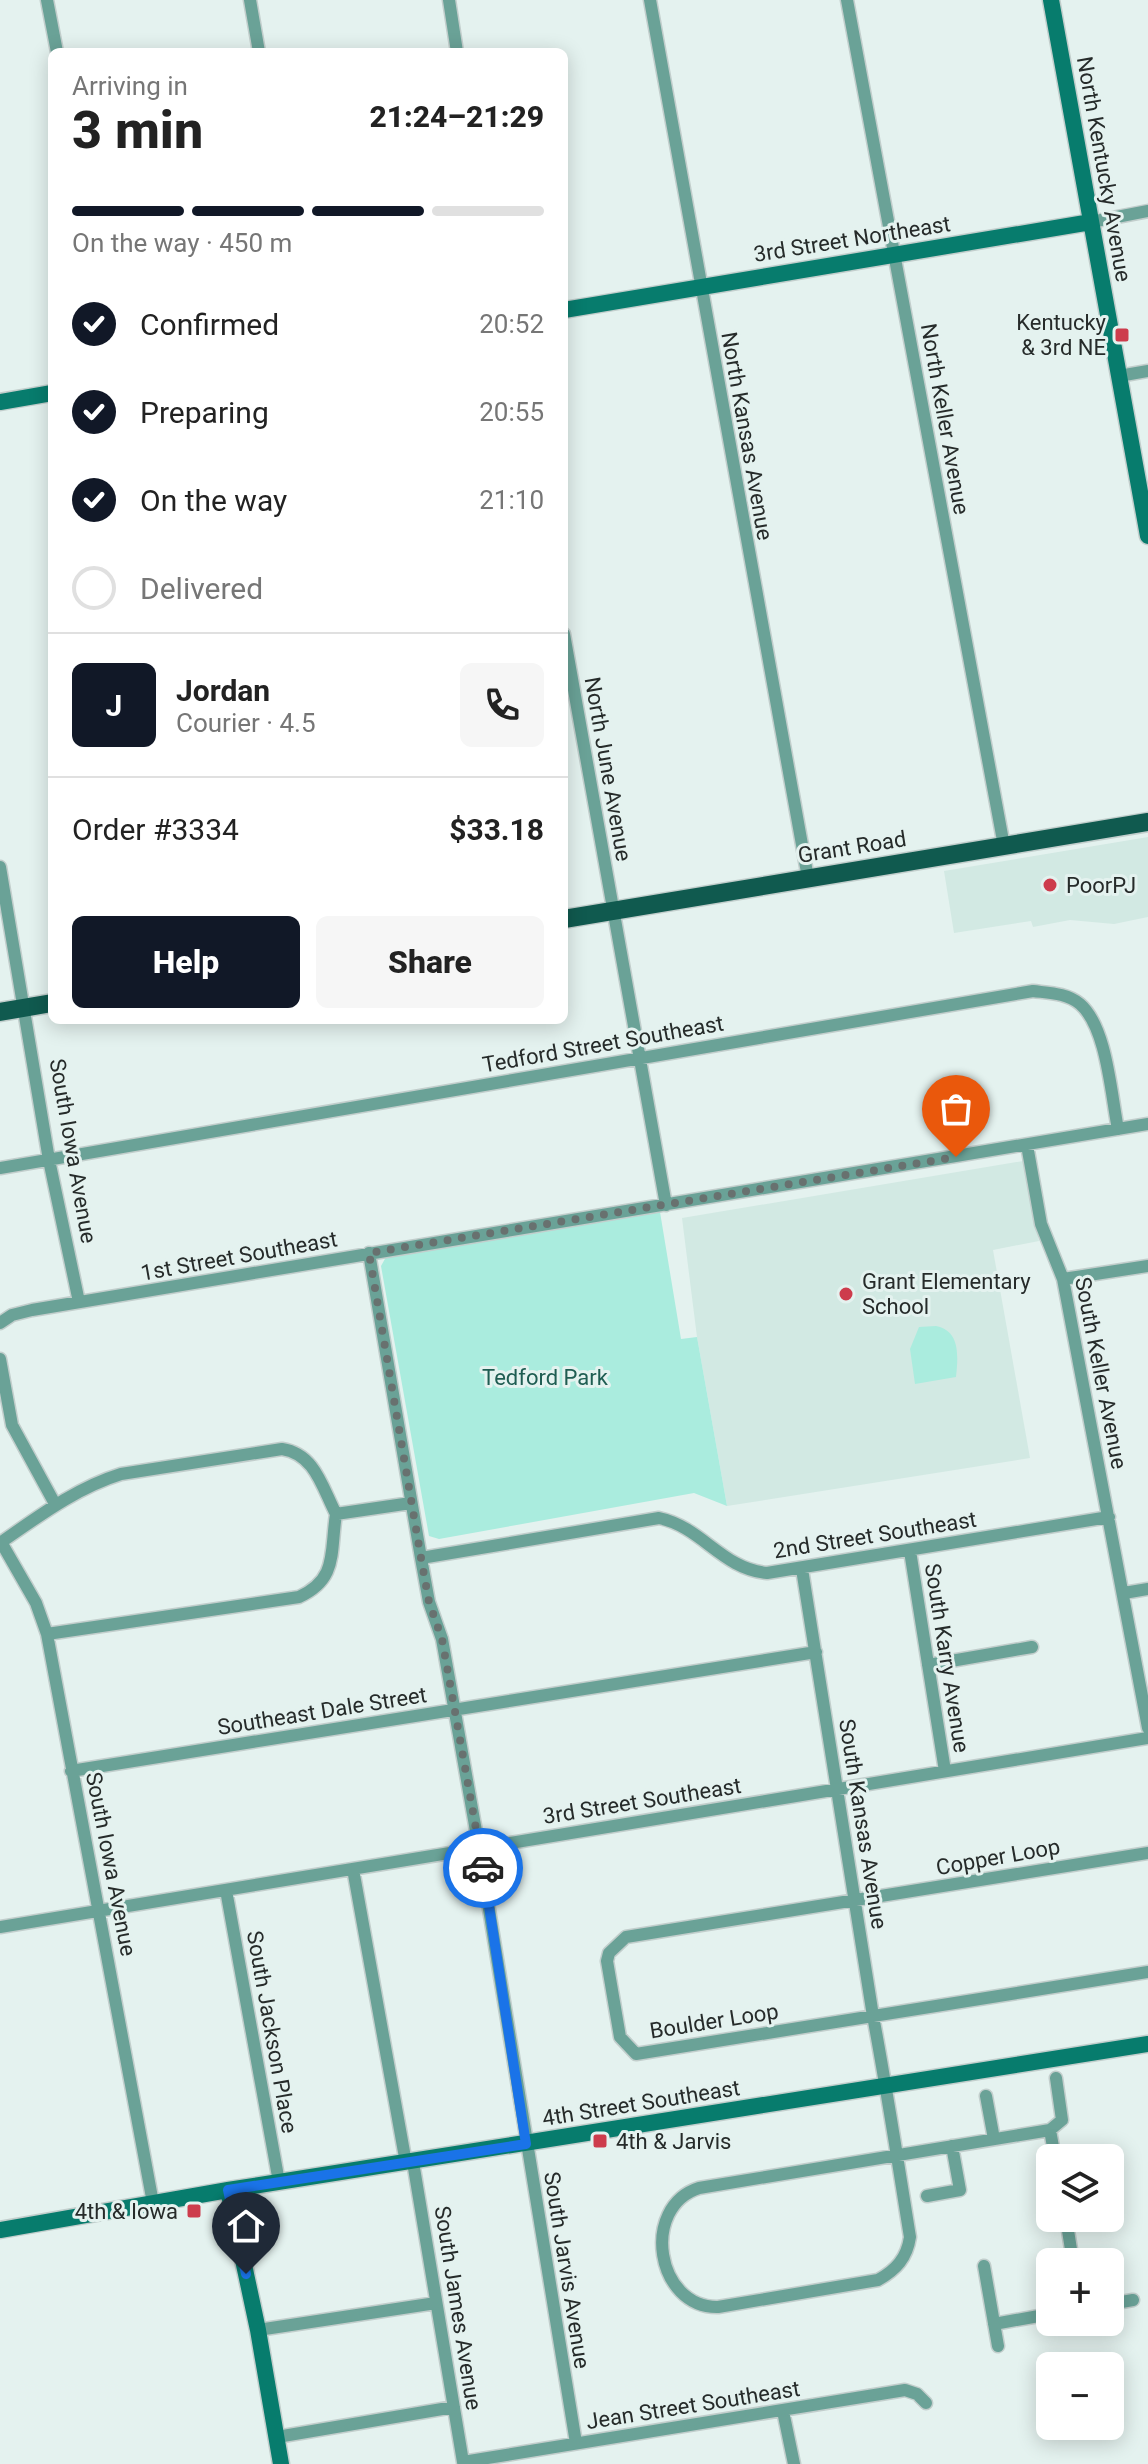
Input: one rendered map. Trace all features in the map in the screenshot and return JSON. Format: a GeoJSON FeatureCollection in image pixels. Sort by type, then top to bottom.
{"type":"FeatureCollection","features":[{"type":"Feature","properties":{"kind":"main road","name":"Grant Road"},"geometry":{"type":"LineString","coordinates":[[568,918],[1148,822]]}},
{"type":"Feature","properties":{"kind":"main road"},"geometry":{"type":"LineString","coordinates":[[0,1012],[48,1004]]}},
{"type":"Feature","properties":{"kind":"street"},"geometry":{"type":"LineString","coordinates":[[47,0],[56,48]]}},
{"type":"Feature","properties":{"kind":"street"},"geometry":{"type":"LineString","coordinates":[[250,0],[258,48]]}},
{"type":"Feature","properties":{"kind":"street"},"geometry":{"type":"LineString","coordinates":[[449,0],[456,48]]}},
{"type":"Feature","properties":{"kind":"street","name":"North Kansas Avenue"},"geometry":{"type":"LineString","coordinates":[[650,0],[808,878]]}},
{"type":"Feature","properties":{"kind":"street","name":"North Keller Avenue"},"geometry":{"type":"LineString","coordinates":[[847,0],[1004,846]]}},
{"type":"Feature","properties":{"kind":"street","name":"North Kentucky Avenue"},"geometry":{"type":"LineString","coordinates":[[1051,0],[1147,526]]}},
{"type":"Feature","properties":{"kind":"street","name":"3rd Street Northeast"},"geometry":{"type":"LineString","coordinates":[[568,309],[1148,211]]}},
{"type":"Feature","properties":{"kind":"street"},"geometry":{"type":"LineString","coordinates":[[1119,376],[1148,371]]}},
{"type":"Feature","properties":{"kind":"street"},"geometry":{"type":"LineString","coordinates":[[0,402],[48,394]]}},
{"type":"Feature","properties":{"kind":"street","name":"North June Avenue"},"geometry":{"type":"LineString","coordinates":[[568,657],[666,1205]]}},
{"type":"Feature","properties":{"kind":"street","name":"South Iowa Avenue"},"geometry":{"type":"LineString","coordinates":[[0,867],[49,1160],[79,1302]]}},
{"type":"Feature","properties":{"kind":"street","name":"Tedford Street Southeast"},"geometry":{"type":"LineString","coordinates":[[0,1168],[1033,991],[1060,994],[1079,1003],[1093,1019],[1118,1129]]}},
{"type":"Feature","properties":{"kind":"street","name":"1st Street Southeast"},"geometry":{"type":"LineString","coordinates":[[0,1322],[22,1312],[79,1302],[1148,1124]]}},
{"type":"Feature","properties":{"kind":"street","name":"South Keller Avenue"},"geometry":{"type":"LineString","coordinates":[[1027,1145],[1041,1224],[1063,1279],[1109,1517]]}},
{"type":"Feature","properties":{"kind":"street","name":"South Jarvis Avenue"},"geometry":{"type":"LineString","coordinates":[[369,1253],[429,1602],[442,1639],[479,1848],[576,2443]]}},
{"type":"Feature","properties":{"kind":"street"},"geometry":{"type":"LineString","coordinates":[[1063,1279],[1148,1266]]}},
{"type":"Feature","properties":{"kind":"street"},"geometry":{"type":"LineString","coordinates":[[0,1359],[12,1425],[55,1504]]}},
{"type":"Feature","properties":{"kind":"street"},"geometry":{"type":"LineString","coordinates":[[0,1543],[55,1504],[98,1481],[121,1474],[282,1449],[298,1451],[308,1459],[336,1514],[327,1577],[317,1588],[299,1597],[47,1634]]}},
{"type":"Feature","properties":{"kind":"street"},"geometry":{"type":"LineString","coordinates":[[336,1514],[411,1503]]}},
{"type":"Feature","properties":{"kind":"street"},"geometry":{"type":"LineString","coordinates":[[1109,1517],[1148,1728]]}},
{"type":"Feature","properties":{"kind":"street","name":"2nd Street Southeast"},"geometry":{"type":"LineString","coordinates":[[421,1558],[659,1518],[689,1529],[728,1560],[750,1571],[802,1569],[1109,1517]]}},
{"type":"Feature","properties":{"kind":"street","name":"South Iowa Avenue"},"geometry":{"type":"LineString","coordinates":[[0,1543],[36,1603],[47,1634],[153,2203]]}},
{"type":"Feature","properties":{"kind":"street","name":"South Karry Avenue"},"geometry":{"type":"LineString","coordinates":[[910,1551],[945,1771]]}},
{"type":"Feature","properties":{"kind":"street","name":"South Kansas Avenue"},"geometry":{"type":"LineString","coordinates":[[802,1569],[897,2156]]}},
{"type":"Feature","properties":{"kind":"street"},"geometry":{"type":"LineString","coordinates":[[1124,1593],[1148,1589]]}},
{"type":"Feature","properties":{"kind":"street"},"geometry":{"type":"LineString","coordinates":[[928,1665],[1032,1647]]}},
{"type":"Feature","properties":{"kind":"street","name":"Southeast Dale Street"},"geometry":{"type":"LineString","coordinates":[[71,1771],[816,1652]]}},
{"type":"Feature","properties":{"kind":"street","name":"3rd Street Southeast"},"geometry":{"type":"LineString","coordinates":[[0,1927],[1148,1738]]}},
{"type":"Feature","properties":{"kind":"street","name":"Copper Loop"},"geometry":{"type":"LineString","coordinates":[[855,1901],[1148,1853]]}},
{"type":"Feature","properties":{"kind":"street","name":"South James Avenue"},"geometry":{"type":"LineString","coordinates":[[353,1869],[436,2303],[463,2462]]}},
{"type":"Feature","properties":{"kind":"street","name":"South Jackson Place"},"geometry":{"type":"LineString","coordinates":[[226,1890],[279,2182]]}},
{"type":"Feature","properties":{"kind":"street","name":"Boulder Loop"},"geometry":{"type":"LineString","coordinates":[[855,1901],[626,1937],[609,1953],[607,1961],[620,2037],[636,2054],[873,2016]]}},
{"type":"Feature","properties":{"kind":"street"},"geometry":{"type":"LineString","coordinates":[[873,2016],[1148,1972]]}},
{"type":"Feature","properties":{"kind":"street","name":"4th Street Southeast"},"geometry":{"type":"LineString","coordinates":[[0,2230],[228,2190],[1148,2044]]}},
{"type":"Feature","properties":{"kind":"street"},"geometry":{"type":"LineString","coordinates":[[897,2156],[910,2237],[903,2258],[888,2275],[871,2281],[718,2307],[694,2303],[675,2289],[669,2274],[663,2229],[671,2207],[691,2190],[1050,2130],[1062,2120],[1056,2078]]}},
{"type":"Feature","properties":{"kind":"street"},"geometry":{"type":"LineString","coordinates":[[986,2096],[994,2139]]}},
{"type":"Feature","properties":{"kind":"street"},"geometry":{"type":"LineString","coordinates":[[1050,2130],[1052,2144]]}},
{"type":"Feature","properties":{"kind":"street"},"geometry":{"type":"LineString","coordinates":[[927,2196],[960,2190],[952,2146]]}},
{"type":"Feature","properties":{"kind":"street"},"geometry":{"type":"LineString","coordinates":[[228,2190],[258,2330],[281,2464]]}},
{"type":"Feature","properties":{"kind":"street"},"geometry":{"type":"LineString","coordinates":[[984,2266],[998,2346]]}},
{"type":"Feature","properties":{"kind":"street"},"geometry":{"type":"LineString","coordinates":[[1124,2302],[1133,2300]]}},
{"type":"Feature","properties":{"kind":"street"},"geometry":{"type":"LineString","coordinates":[[258,2330],[436,2303]]}},
{"type":"Feature","properties":{"kind":"street"},"geometry":{"type":"LineString","coordinates":[[994,2324],[1036,2316]]}},
{"type":"Feature","properties":{"kind":"street","name":"Jean Street Southeast"},"geometry":{"type":"LineString","coordinates":[[463,2462],[905,2390],[917,2394],[926,2403]]}},
{"type":"Feature","properties":{"kind":"street"},"geometry":{"type":"LineString","coordinates":[[277,2437],[454,2407]]}},
{"type":"Feature","properties":{"kind":"street"},"geometry":{"type":"LineString","coordinates":[[783,2411],[794,2464]]}},
{"type":"Feature","properties":{"kind":"shaded area"},"geometry":{"type":"Polygon","coordinates":[[[1148,837],[1148,917],[1114,924],[1070,920],[1033,927],[1031,921],[954,933],[944,871],[1148,837]]]}},
{"type":"Feature","properties":{"kind":"shaded area","name":"Grant Elementary School"},"geometry":{"type":"Polygon","coordinates":[[[1023,1161],[1039,1241],[993,1250],[1030,1458],[727,1506],[697,1337],[682,1218],[1023,1161]]]}},
{"type":"Feature","properties":{"kind":"green space","name":"Tedford Park"},"geometry":{"type":"Polygon","coordinates":[[[660,1212],[681,1339],[697,1337],[727,1506],[694,1493],[439,1539],[429,1536],[381,1266],[386,1257],[660,1212]]]}},
{"type":"Feature","properties":{"kind":"green space"},"geometry":{"type":"Polygon","coordinates":[[[936,1326],[950,1333],[954,1339],[956,1377],[915,1384],[910,1349],[919,1327],[936,1326]]]}},
{"type":"Feature","properties":{"kind":"way so far"},"geometry":{"type":"LineString","coordinates":[[483,1868],[442,1639],[429,1602],[369,1253],[956,1157]]}},
{"type":"Feature","properties":{"kind":"place","name":"Kentucky & 3rd NE"},"geometry":{"type":"Point","coordinates":[1122,335]}},
{"type":"Feature","properties":{"kind":"place","name":"PoorPJ"},"geometry":{"type":"Point","coordinates":[1050,885]}},
{"type":"Feature","properties":{"kind":"place","name":"Grant Elementary School"},"geometry":{"type":"Point","coordinates":[846,1294]}},
{"type":"Feature","properties":{"kind":"place","name":"4th & Jarvis"},"geometry":{"type":"Point","coordinates":[600,2141]}},
{"type":"Feature","properties":{"kind":"place","name":"4th & Iowa"},"geometry":{"type":"Point","coordinates":[194,2211]}},
{"type":"Feature","properties":{"kind":"route"},"geometry":{"type":"LineString","coordinates":[[246,2274],[228,2190],[526,2144],[483,1868]]}}]}
